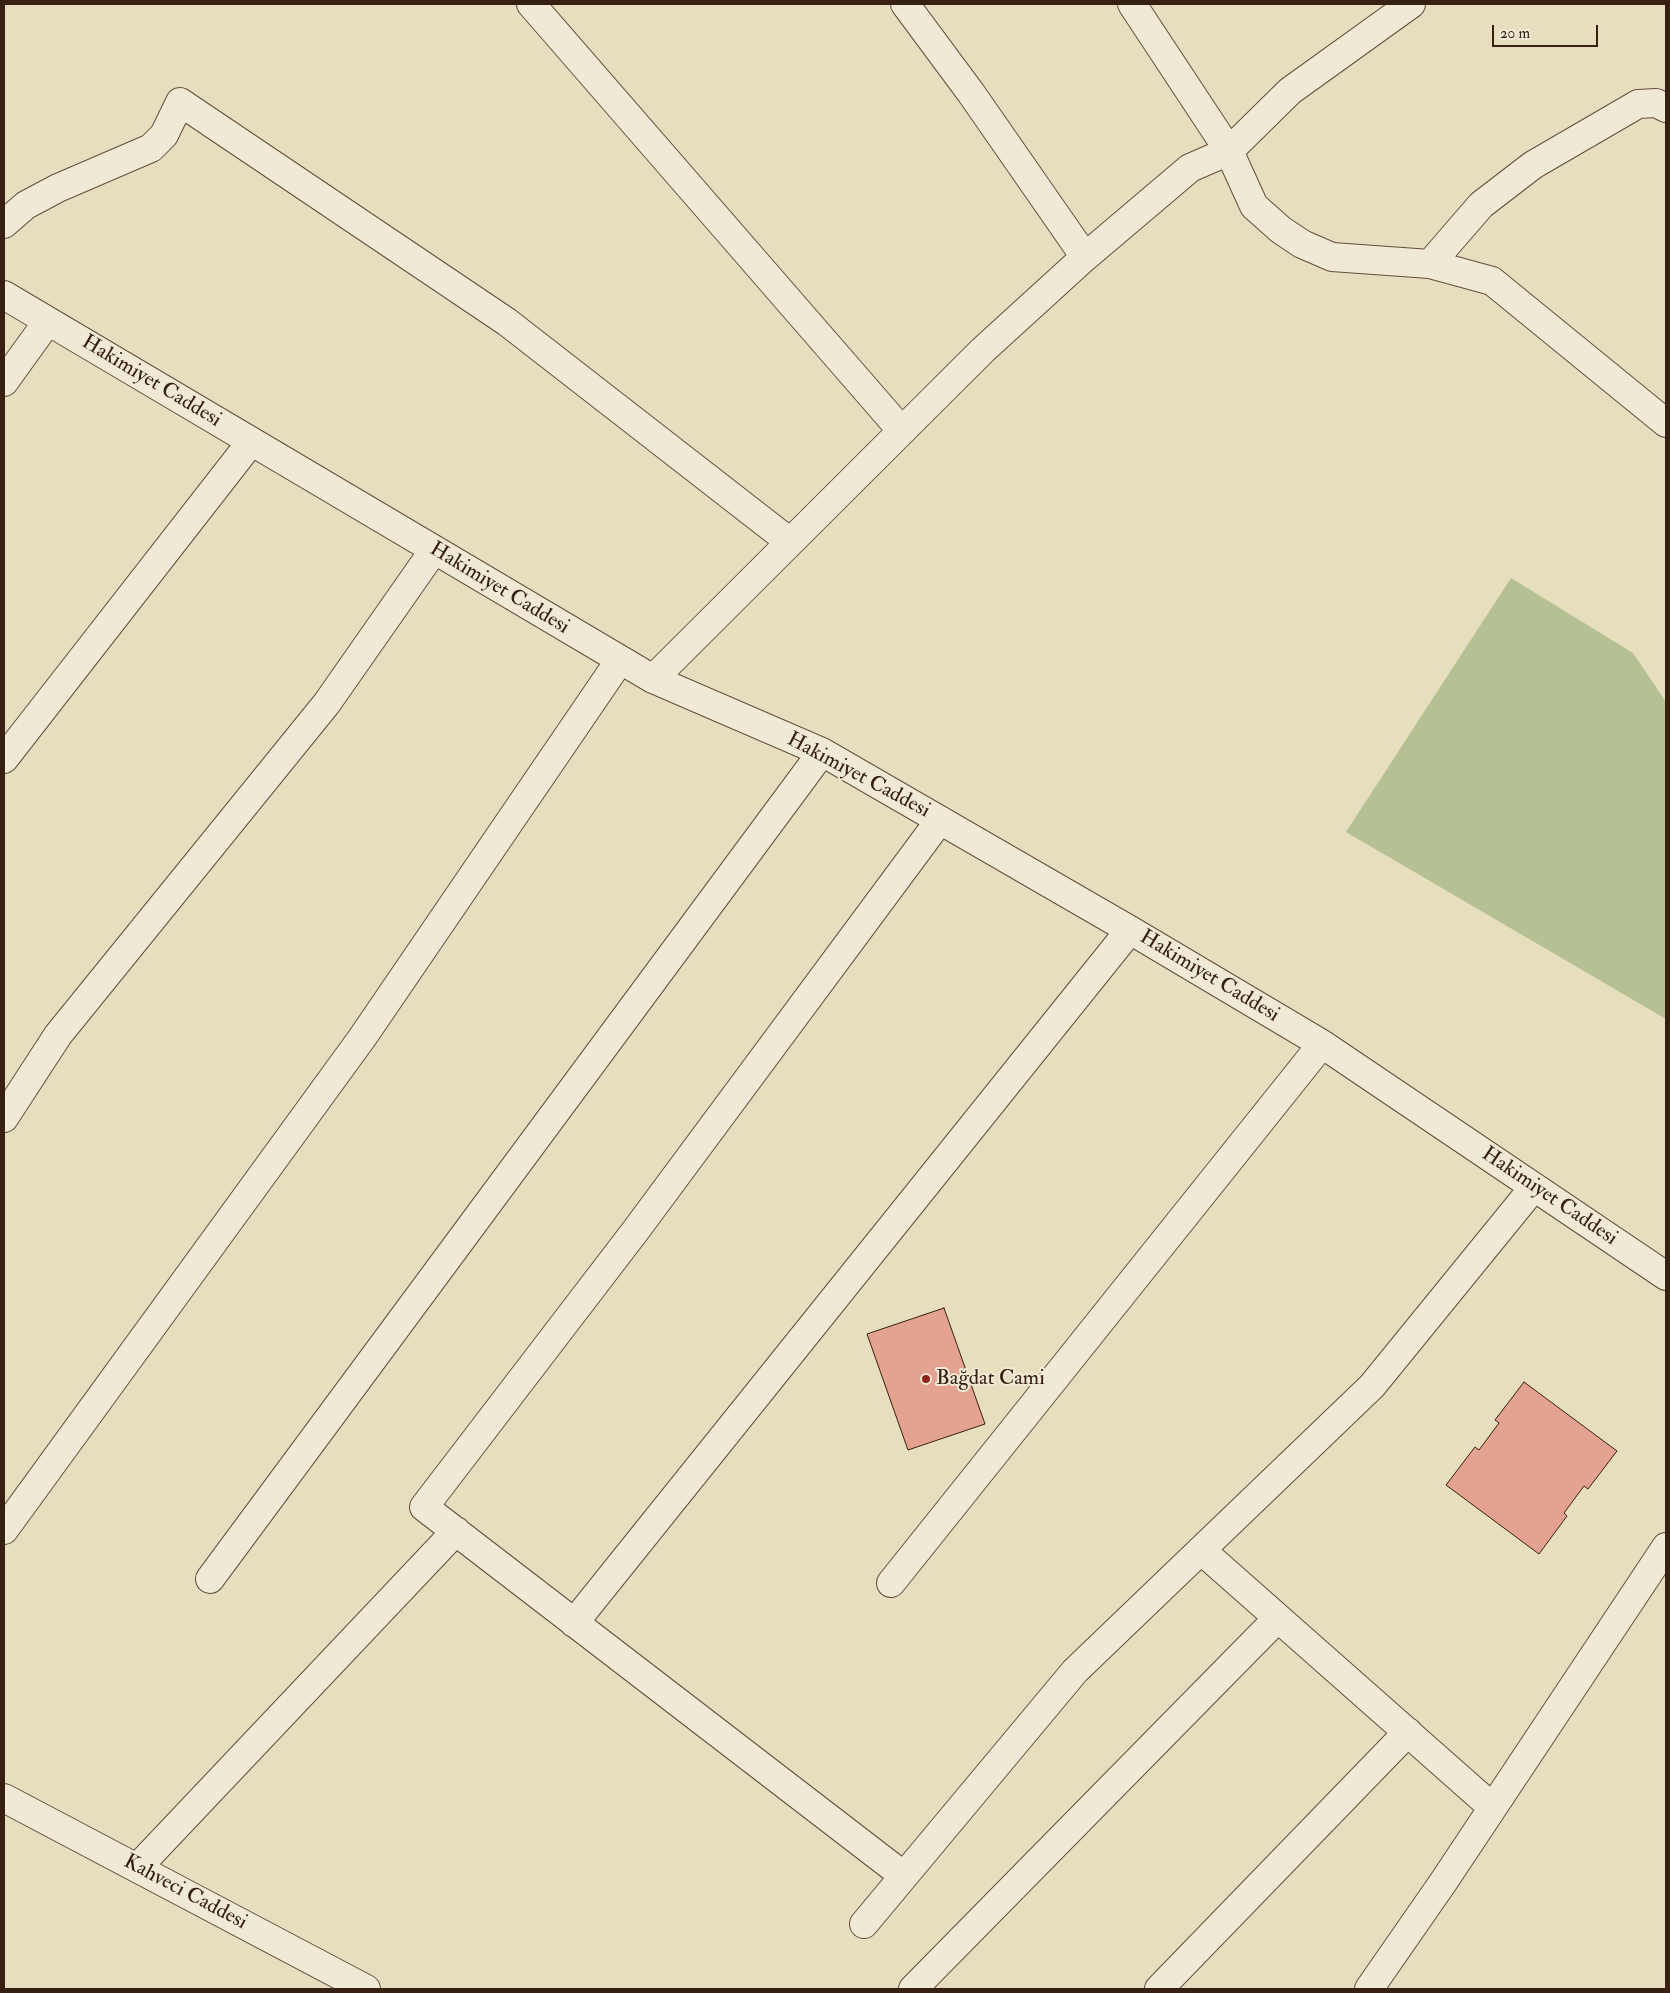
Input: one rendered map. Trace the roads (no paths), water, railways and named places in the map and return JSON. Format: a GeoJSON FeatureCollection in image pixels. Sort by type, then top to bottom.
{"type":"FeatureCollection","features":[{"type":"Feature","properties":{"kind":"street"},"geometry":{"type":"LineString","coordinates":[[531,4],[902,431]]}},
{"type":"Feature","properties":{"kind":"street"},"geometry":{"type":"LineString","coordinates":[[905,4],[971,93],[1085,257]]}},
{"type":"Feature","properties":{"kind":"street"},"geometry":{"type":"LineString","coordinates":[[1132,4],[1229,151],[1254,206],[1281,230],[1302,244],[1332,257],[1430,264],[1492,281],[1666,423]]}},
{"type":"Feature","properties":{"kind":"street"},"geometry":{"type":"LineString","coordinates":[[653,679],[983,350],[1085,257],[1190,168],[1229,151],[1290,91],[1394,8]]}},
{"type":"Feature","properties":{"kind":"street"},"geometry":{"type":"LineString","coordinates":[[4,224],[26,206],[58,188],[151,148],[164,135],[180,102],[507,322],[790,542]]}},
{"type":"Feature","properties":{"kind":"street"},"geometry":{"type":"LineString","coordinates":[[1430,264],[1481,205],[1533,165],[1638,104],[1656,103],[1666,108]]}},
{"type":"Feature","properties":{"kind":"street","name":"Hakimiyet Caddesi"},"geometry":{"type":"LineString","coordinates":[[4,295],[653,679],[822,752],[1130,930],[1322,1044],[1666,1276]]}},
{"type":"Feature","properties":{"kind":"street"},"geometry":{"type":"LineString","coordinates":[[4,382],[48,321]]}},
{"type":"Feature","properties":{"kind":"street"},"geometry":{"type":"LineString","coordinates":[[4,759],[252,442]]}},
{"type":"Feature","properties":{"kind":"street"},"geometry":{"type":"LineString","coordinates":[[4,1118],[58,1036],[327,703],[434,550]]}},
{"type":"Feature","properties":{"kind":"street"},"geometry":{"type":"LineString","coordinates":[[4,1530],[362,1038],[620,660]]}},
{"type":"Feature","properties":{"kind":"street"},"geometry":{"type":"LineString","coordinates":[[210,1579],[822,752]]}},
{"type":"Feature","properties":{"kind":"street"},"geometry":{"type":"LineString","coordinates":[[904,1876],[424,1507],[636,1230],[940,820]]}},
{"type":"Feature","properties":{"kind":"street"},"geometry":{"type":"LineString","coordinates":[[574,1623],[1130,930]]}},
{"type":"Feature","properties":{"kind":"street"},"geometry":{"type":"LineString","coordinates":[[891,1583],[1322,1044]]}},
{"type":"Feature","properties":{"kind":"street"},"geometry":{"type":"LineString","coordinates":[[864,1924],[1074,1671],[1372,1386],[1534,1187]]}},
{"type":"Feature","properties":{"kind":"street"},"geometry":{"type":"LineString","coordinates":[[137,1868],[456,1532]]}},
{"type":"Feature","properties":{"kind":"street"},"geometry":{"type":"LineString","coordinates":[[1368,1989],[1666,1547]]}},
{"type":"Feature","properties":{"kind":"street"},"geometry":{"type":"LineString","coordinates":[[1201,1550],[1492,1807]]}},
{"type":"Feature","properties":{"kind":"street"},"geometry":{"type":"LineString","coordinates":[[913,1989],[1278,1618]]}},
{"type":"Feature","properties":{"kind":"street"},"geometry":{"type":"LineString","coordinates":[[1159,1989],[1408,1732]]}},
{"type":"Feature","properties":{"kind":"street","name":"Kahveci Caddesi"},"geometry":{"type":"LineString","coordinates":[[4,1798],[366,1989]]}},
{"type":"Feature","properties":{"kind":"place","name":"Bağdat Cami"},"geometry":{"type":"Point","coordinates":[926,1379]}}]}
